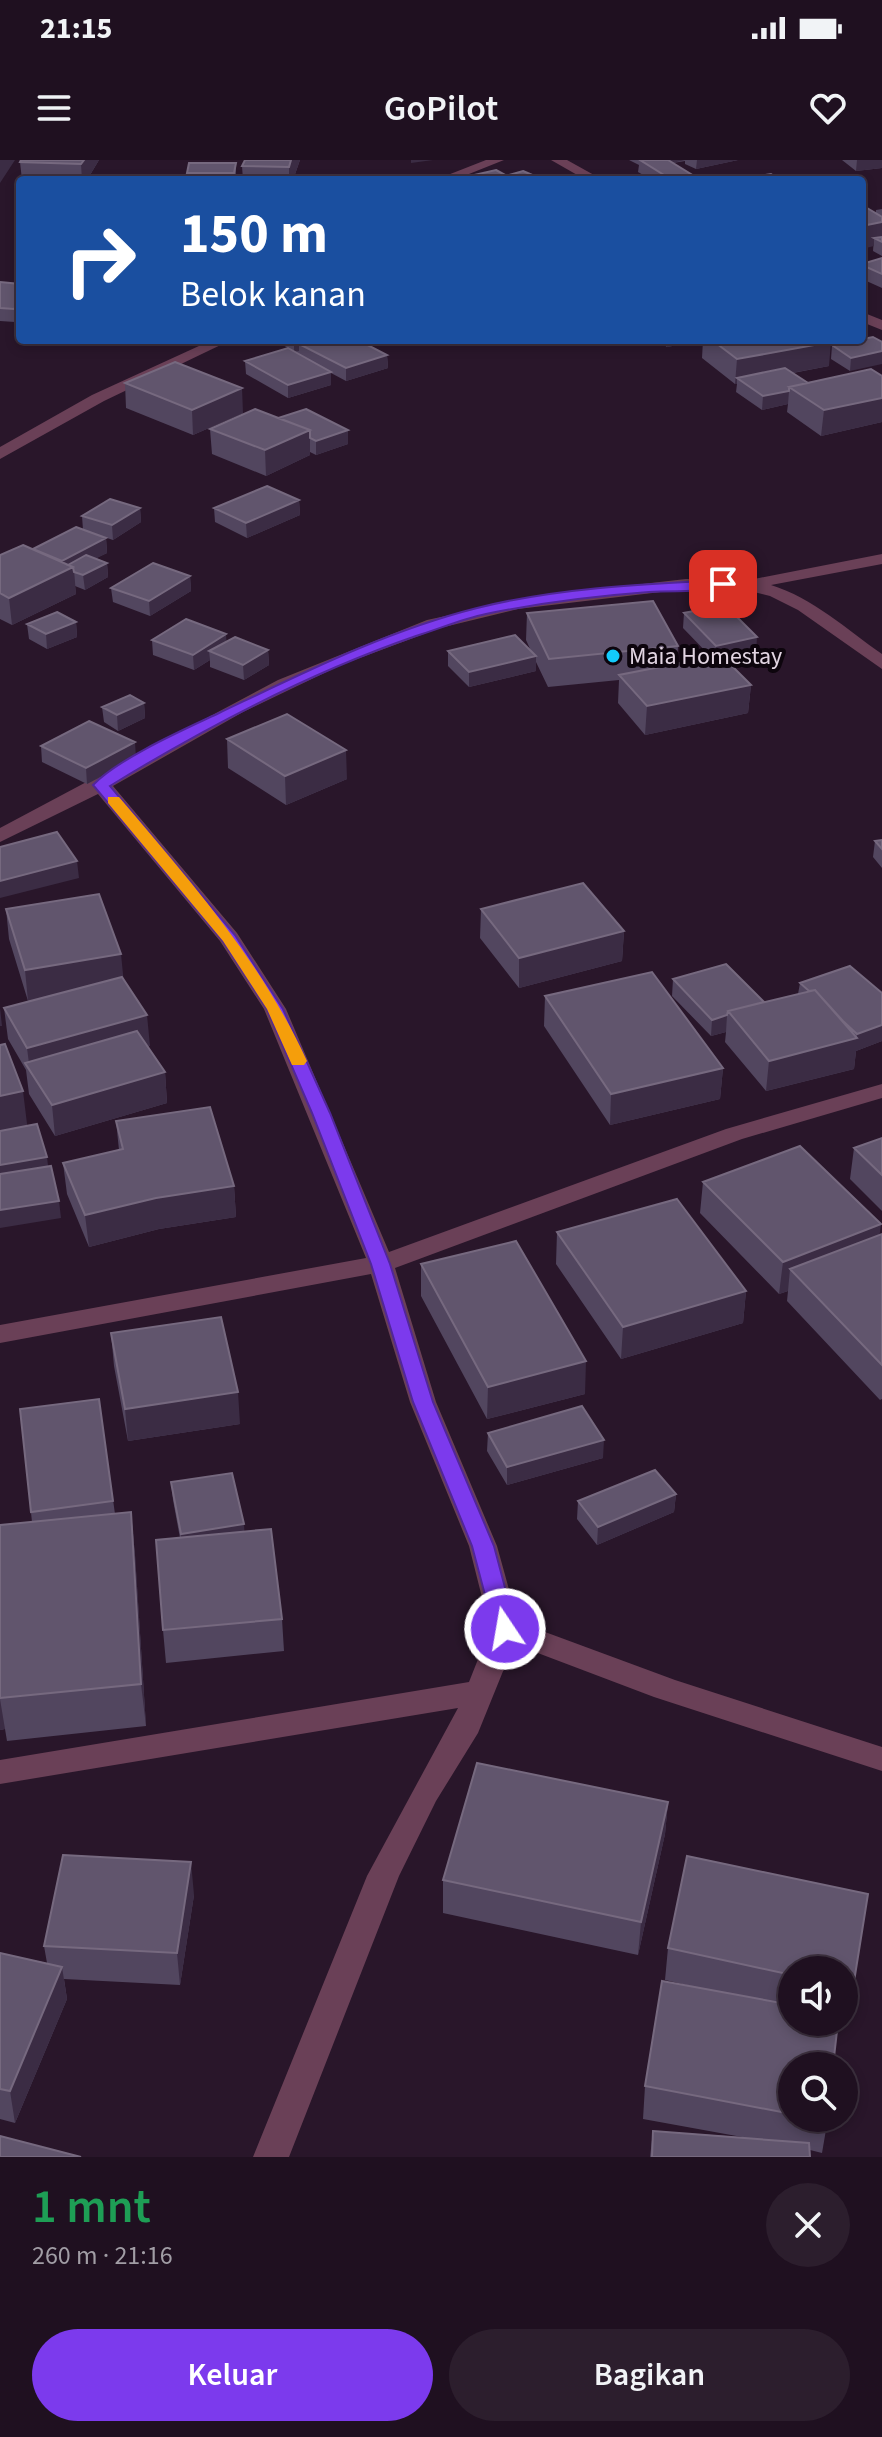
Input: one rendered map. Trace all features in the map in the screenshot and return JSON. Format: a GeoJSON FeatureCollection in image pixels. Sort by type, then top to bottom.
{"type":"FeatureCollection","features":[{"type":"Feature","properties":{"kind":"street"},"geometry":{"type":"LineString","coordinates":[[453,176],[498,160]]}},
{"type":"Feature","properties":{"kind":"street"},"geometry":{"type":"LineString","coordinates":[[557,160],[588,176]]}},
{"type":"Feature","properties":{"kind":"street"},"geometry":{"type":"LineString","coordinates":[[0,454],[98,398],[215,344]]}},
{"type":"Feature","properties":{"kind":"street"},"geometry":{"type":"LineString","coordinates":[[0,836],[101,785],[175,740],[306,676],[370,648],[480,611],[648,588],[745,584],[882,559]]}},
{"type":"Feature","properties":{"kind":"street"},"geometry":{"type":"LineString","coordinates":[[745,584],[777,592],[882,663]]}},
{"type":"Feature","properties":{"kind":"street"},"geometry":{"type":"LineString","coordinates":[[101,785],[229,938],[275,1009],[321,1113],[381,1264],[423,1402],[483,1546],[505,1629],[463,1733],[425,1793],[383,1876],[271,2157]]}},
{"type":"Feature","properties":{"kind":"street"},"geometry":{"type":"LineString","coordinates":[[0,1334],[381,1264],[734,1134],[882,1091]]}},
{"type":"Feature","properties":{"kind":"street"},"geometry":{"type":"LineString","coordinates":[[505,1629],[665,1689],[882,1759]]}},
{"type":"Feature","properties":{"kind":"street"},"geometry":{"type":"LineString","coordinates":[[0,1772],[481,1692]]}},
{"type":"Feature","properties":{"kind":"building"},"geometry":{"type":"Polygon","coordinates":[[[21,160],[84,160],[81,164],[21,160]]]}},
{"type":"Feature","properties":{"kind":"building"},"geometry":{"type":"Polygon","coordinates":[[[245,160],[291,160],[289,167],[242,166],[245,160]]]}},
{"type":"Feature","properties":{"kind":"building"},"geometry":{"type":"Polygon","coordinates":[[[640,160],[668,160],[694,176],[666,176],[640,160]]]}},
{"type":"Feature","properties":{"kind":"building"},"geometry":{"type":"Polygon","coordinates":[[[189,163],[236,163],[234,173],[187,173],[189,163]]]}},
{"type":"Feature","properties":{"kind":"building"},"geometry":{"type":"Polygon","coordinates":[[[496,170],[507,176],[470,176],[496,170]]]}},
{"type":"Feature","properties":{"kind":"building"},"geometry":{"type":"Polygon","coordinates":[[[523,171],[535,176],[506,176],[523,171]]]}},
{"type":"Feature","properties":{"kind":"building"},"geometry":{"type":"Polygon","coordinates":[[[866,207],[882,217],[882,222],[866,225],[866,207]]]}},
{"type":"Feature","properties":{"kind":"building"},"geometry":{"type":"Polygon","coordinates":[[[882,258],[882,274],[866,267],[866,263],[882,258]]]}},
{"type":"Feature","properties":{"kind":"building"},"geometry":{"type":"Polygon","coordinates":[[[0,282],[16,284],[16,307],[0,308],[0,282]]]}},
{"type":"Feature","properties":{"kind":"building"},"geometry":{"type":"Polygon","coordinates":[[[873,337],[882,342],[882,351],[851,358],[832,345],[866,344],[866,338],[873,337]]]}},
{"type":"Feature","properties":{"kind":"building"},"geometry":{"type":"Polygon","coordinates":[[[299,344],[366,344],[387,355],[346,368],[299,344]]]}},
{"type":"Feature","properties":{"kind":"building"},"geometry":{"type":"Polygon","coordinates":[[[717,344],[820,344],[737,359],[717,344]]]}},
{"type":"Feature","properties":{"kind":"building"},"geometry":{"type":"Polygon","coordinates":[[[288,348],[331,372],[288,385],[245,361],[288,348]]]}},
{"type":"Feature","properties":{"kind":"building"},"geometry":{"type":"Polygon","coordinates":[[[175,362],[242,388],[192,410],[125,383],[175,362]]]}},
{"type":"Feature","properties":{"kind":"building"},"geometry":{"type":"Polygon","coordinates":[[[785,368],[808,383],[789,387],[789,391],[763,396],[737,378],[785,368]]]}},
{"type":"Feature","properties":{"kind":"building"},"geometry":{"type":"Polygon","coordinates":[[[871,369],[882,376],[882,398],[824,410],[789,387],[871,369]]]}},
{"type":"Feature","properties":{"kind":"building"},"geometry":{"type":"Polygon","coordinates":[[[255,409],[310,430],[265,450],[210,429],[255,409]]]}},
{"type":"Feature","properties":{"kind":"building"},"geometry":{"type":"Polygon","coordinates":[[[306,409],[348,430],[316,441],[310,438],[310,430],[278,418],[306,409]]]}},
{"type":"Feature","properties":{"kind":"building"},"geometry":{"type":"Polygon","coordinates":[[[267,486],[299,500],[246,523],[214,508],[267,486]]]}},
{"type":"Feature","properties":{"kind":"building"},"geometry":{"type":"Polygon","coordinates":[[[110,499],[140,508],[112,525],[82,516],[110,499]]]}},
{"type":"Feature","properties":{"kind":"building"},"geometry":{"type":"Polygon","coordinates":[[[76,527],[106,538],[62,561],[33,549],[76,527]]]}},
{"type":"Feature","properties":{"kind":"building"},"geometry":{"type":"Polygon","coordinates":[[[23,545],[73,567],[9,598],[0,593],[0,555],[23,545]]]}},
{"type":"Feature","properties":{"kind":"building"},"geometry":{"type":"Polygon","coordinates":[[[86,555],[107,563],[83,575],[74,572],[73,567],[68,565],[86,555]]]}},
{"type":"Feature","properties":{"kind":"building"},"geometry":{"type":"Polygon","coordinates":[[[153,563],[190,576],[149,601],[111,588],[153,563]]]}},
{"type":"Feature","properties":{"kind":"building"},"geometry":{"type":"Polygon","coordinates":[[[653,601],[678,646],[549,659],[527,613],[653,601]]]}},
{"type":"Feature","properties":{"kind":"building"},"geometry":{"type":"Polygon","coordinates":[[[725,605],[757,637],[716,646],[684,613],[725,605]]]}},
{"type":"Feature","properties":{"kind":"building"},"geometry":{"type":"Polygon","coordinates":[[[57,612],[76,622],[46,634],[27,624],[57,612]]]}},
{"type":"Feature","properties":{"kind":"building"},"geometry":{"type":"Polygon","coordinates":[[[186,619],[226,634],[193,655],[152,640],[186,619]]]}},
{"type":"Feature","properties":{"kind":"building"},"geometry":{"type":"Polygon","coordinates":[[[515,635],[536,656],[469,672],[448,651],[515,635]]]}},
{"type":"Feature","properties":{"kind":"building"},"geometry":{"type":"Polygon","coordinates":[[[235,637],[268,650],[243,665],[209,651],[235,637]]]}},
{"type":"Feature","properties":{"kind":"building"},"geometry":{"type":"Polygon","coordinates":[[[721,655],[751,685],[647,706],[619,675],[721,655]]]}},
{"type":"Feature","properties":{"kind":"building"},"geometry":{"type":"Polygon","coordinates":[[[130,695],[144,703],[117,715],[102,707],[130,695]]]}},
{"type":"Feature","properties":{"kind":"building"},"geometry":{"type":"Polygon","coordinates":[[[287,714],[346,750],[285,776],[227,739],[287,714]]]}},
{"type":"Feature","properties":{"kind":"building"},"geometry":{"type":"Polygon","coordinates":[[[89,721],[135,742],[86,768],[41,746],[89,721]]]}},
{"type":"Feature","properties":{"kind":"building"},"geometry":{"type":"Polygon","coordinates":[[[57,832],[77,861],[0,881],[0,847],[57,832]]]}},
{"type":"Feature","properties":{"kind":"building"},"geometry":{"type":"Polygon","coordinates":[[[583,883],[624,931],[519,958],[481,909],[583,883]]]}},
{"type":"Feature","properties":{"kind":"building"},"geometry":{"type":"Polygon","coordinates":[[[99,894],[121,954],[25,970],[6,909],[99,894]]]}},
{"type":"Feature","properties":{"kind":"building"},"geometry":{"type":"Polygon","coordinates":[[[726,964],[764,1002],[728,1011],[727,1015],[712,1020],[673,979],[726,964]]]}},
{"type":"Feature","properties":{"kind":"building"},"geometry":{"type":"Polygon","coordinates":[[[850,966],[882,993],[882,1025],[857,1034],[815,990],[809,991],[800,983],[850,966]]]}},
{"type":"Feature","properties":{"kind":"building"},"geometry":{"type":"Polygon","coordinates":[[[652,972],[723,1068],[611,1094],[545,996],[652,972]]]}},
{"type":"Feature","properties":{"kind":"building"},"geometry":{"type":"Polygon","coordinates":[[[122,977],[147,1015],[27,1048],[4,1008],[122,977]]]}},
{"type":"Feature","properties":{"kind":"building"},"geometry":{"type":"Polygon","coordinates":[[[815,990],[857,1038],[769,1061],[728,1011],[815,990]]]}},
{"type":"Feature","properties":{"kind":"building"},"geometry":{"type":"Polygon","coordinates":[[[137,1031],[165,1072],[52,1105],[25,1063],[137,1031]]]}},
{"type":"Feature","properties":{"kind":"building"},"geometry":{"type":"Polygon","coordinates":[[[5,1044],[23,1091],[0,1096],[0,1045],[5,1044]]]}},
{"type":"Feature","properties":{"kind":"building"},"geometry":{"type":"Polygon","coordinates":[[[210,1107],[234,1186],[156,1198],[85,1215],[63,1163],[123,1149],[116,1121],[210,1107]]]}},
{"type":"Feature","properties":{"kind":"building"},"geometry":{"type":"Polygon","coordinates":[[[37,1124],[47,1157],[0,1165],[0,1131],[37,1124]]]}},
{"type":"Feature","properties":{"kind":"building"},"geometry":{"type":"Polygon","coordinates":[[[882,1138],[882,1175],[854,1148],[882,1138]]]}},
{"type":"Feature","properties":{"kind":"building"},"geometry":{"type":"Polygon","coordinates":[[[800,1146],[881,1224],[783,1262],[703,1182],[800,1146]]]}},
{"type":"Feature","properties":{"kind":"building"},"geometry":{"type":"Polygon","coordinates":[[[51,1166],[59,1201],[0,1210],[0,1174],[51,1166]]]}},
{"type":"Feature","properties":{"kind":"building"},"geometry":{"type":"Polygon","coordinates":[[[677,1199],[746,1291],[623,1327],[557,1232],[677,1199]]]}},
{"type":"Feature","properties":{"kind":"building"},"geometry":{"type":"Polygon","coordinates":[[[882,1234],[882,1365],[790,1269],[882,1234]]]}},
{"type":"Feature","properties":{"kind":"building"},"geometry":{"type":"Polygon","coordinates":[[[516,1241],[586,1361],[488,1387],[421,1264],[516,1241]]]}},
{"type":"Feature","properties":{"kind":"building"},"geometry":{"type":"Polygon","coordinates":[[[221,1317],[238,1392],[125,1409],[111,1333],[221,1317]]]}},
{"type":"Feature","properties":{"kind":"building"},"geometry":{"type":"Polygon","coordinates":[[[99,1399],[113,1501],[31,1512],[20,1409],[99,1399]]]}},
{"type":"Feature","properties":{"kind":"building"},"geometry":{"type":"Polygon","coordinates":[[[582,1406],[604,1440],[507,1467],[488,1433],[582,1406]]]}},
{"type":"Feature","properties":{"kind":"building"},"geometry":{"type":"Polygon","coordinates":[[[655,1470],[676,1494],[598,1527],[578,1501],[655,1470]]]}},
{"type":"Feature","properties":{"kind":"building"},"geometry":{"type":"Polygon","coordinates":[[[232,1473],[244,1524],[181,1534],[171,1482],[232,1473]]]}},
{"type":"Feature","properties":{"kind":"building"},"geometry":{"type":"Polygon","coordinates":[[[131,1512],[141,1684],[0,1698],[0,1525],[131,1512]]]}},
{"type":"Feature","properties":{"kind":"building"},"geometry":{"type":"Polygon","coordinates":[[[271,1529],[282,1619],[163,1630],[156,1540],[271,1529]]]}},
{"type":"Feature","properties":{"kind":"building"},"geometry":{"type":"Polygon","coordinates":[[[477,1763],[668,1802],[641,1922],[443,1880],[477,1763]]]}},
{"type":"Feature","properties":{"kind":"building"},"geometry":{"type":"Polygon","coordinates":[[[63,1855],[191,1862],[177,1953],[44,1946],[63,1855]]]}},
{"type":"Feature","properties":{"kind":"building"},"geometry":{"type":"Polygon","coordinates":[[[687,1856],[868,1894],[858,1957],[778,1956],[778,1972],[668,1948],[687,1856]]]}},
{"type":"Feature","properties":{"kind":"building"},"geometry":{"type":"Polygon","coordinates":[[[0,1953],[62,1967],[10,2091],[0,2089],[0,1953]]]}},
{"type":"Feature","properties":{"kind":"building"},"geometry":{"type":"Polygon","coordinates":[[[662,1981],[778,2002],[778,2036],[836,2036],[835,2052],[778,2052],[778,2111],[645,2086],[662,1981]]]}},
{"type":"Feature","properties":{"kind":"building"},"geometry":{"type":"Polygon","coordinates":[[[653,2131],[809,2143],[810,2157],[652,2157],[653,2131]]]}},
{"type":"Feature","properties":{"kind":"building"},"geometry":{"type":"Polygon","coordinates":[[[0,2136],[81,2157],[0,2157],[0,2136]]]}},
{"type":"Feature","properties":{"kind":"slow traffic"},"geometry":{"type":"LineString","coordinates":[[113,800],[229,938],[275,1009],[298,1061]]}},
{"type":"Feature","properties":{"kind":"place","name":"Maia Homestay"},"geometry":{"type":"Point","coordinates":[613,656]}},
{"type":"Feature","properties":{"kind":"route"},"geometry":{"type":"LineString","coordinates":[[505,1629],[483,1546],[423,1402],[381,1264],[321,1113],[275,1009],[229,938],[101,785],[175,740],[306,676],[370,648],[435,625],[480,611],[534,602],[648,588],[723,584]]}}]}
